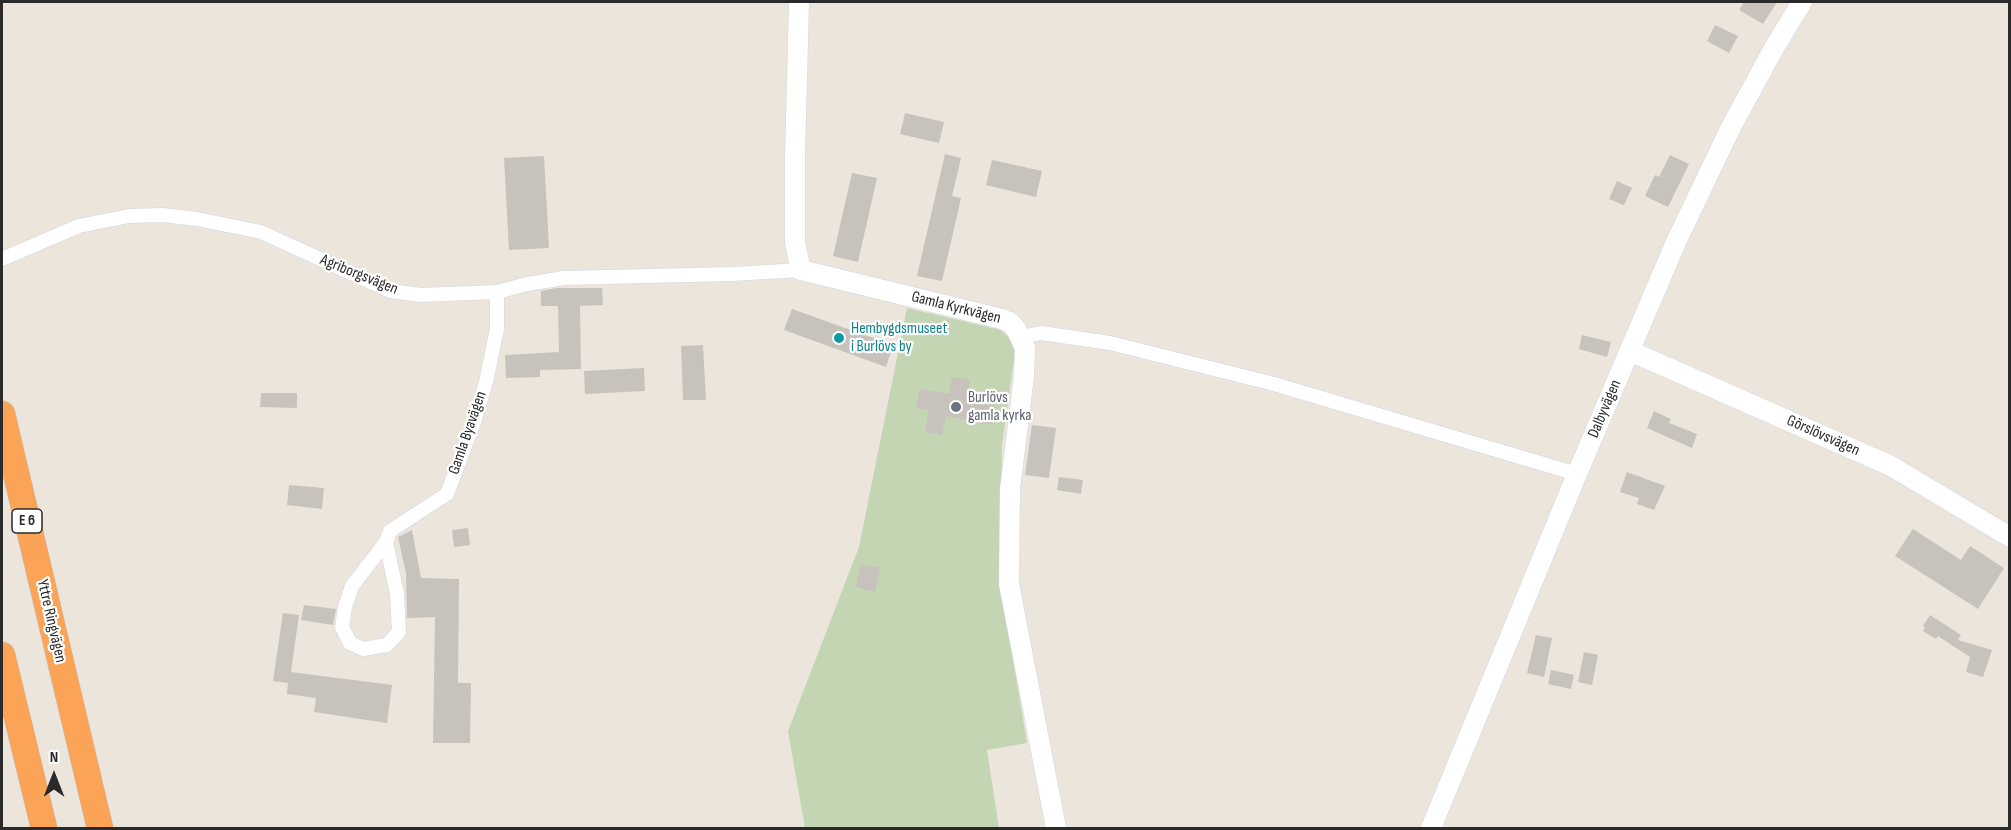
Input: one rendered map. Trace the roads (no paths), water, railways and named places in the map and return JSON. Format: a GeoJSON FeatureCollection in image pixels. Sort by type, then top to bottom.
{"type":"FeatureCollection","features":[{"type":"Feature","properties":{"kind":"highway","name":"Yttre Ringvägen"},"geometry":{"type":"LineString","coordinates":[[2,414],[100,828]]}},
{"type":"Feature","properties":{"kind":"highway"},"geometry":{"type":"LineString","coordinates":[[2,656],[44,828]]}},
{"type":"Feature","properties":{"kind":"street"},"geometry":{"type":"LineString","coordinates":[[799,2],[795,243],[801,270]]}},
{"type":"Feature","properties":{"kind":"street","name":"Dalbyvägen"},"geometry":{"type":"LineString","coordinates":[[1431,828],[1577,474],[1676,242],[1731,127],[1802,2]]}},
{"type":"Feature","properties":{"kind":"street","name":"Agriborgsvägen"},"geometry":{"type":"LineString","coordinates":[[5,257],[79,226],[129,216],[163,215],[197,219],[261,232],[390,291],[421,295],[497,292],[564,278],[801,270]]}},
{"type":"Feature","properties":{"kind":"street","name":"Gamla Kyrkvägen"},"geometry":{"type":"LineString","coordinates":[[801,270],[1002,319],[1011,323],[1022,337]]}},
{"type":"Feature","properties":{"kind":"street","name":"Gamla Byavägen"},"geometry":{"type":"LineString","coordinates":[[386,542],[397,594],[399,632],[387,645],[363,649],[350,643],[342,627],[345,607],[352,586],[386,542],[390,531],[447,494],[474,422],[486,382],[497,329],[497,292]]}},
{"type":"Feature","properties":{"kind":"street"},"geometry":{"type":"LineString","coordinates":[[1056,828],[1010,584],[1010,489],[1024,376],[1025,348],[1022,337],[1041,333],[1110,343],[1274,384],[1577,474]]}},
{"type":"Feature","properties":{"kind":"street","name":"Görslövsvägen"},"geometry":{"type":"LineString","coordinates":[[1630,351],[1891,466],[2010,537]]}},
{"type":"Feature","properties":{"kind":"place","name":"Hembygdsmuseet i Burlövs by"},"geometry":{"type":"Point","coordinates":[839,338]}},
{"type":"Feature","properties":{"kind":"place","name":"Burlövs gamla kyrka"},"geometry":{"type":"Point","coordinates":[956,407]}}]}
